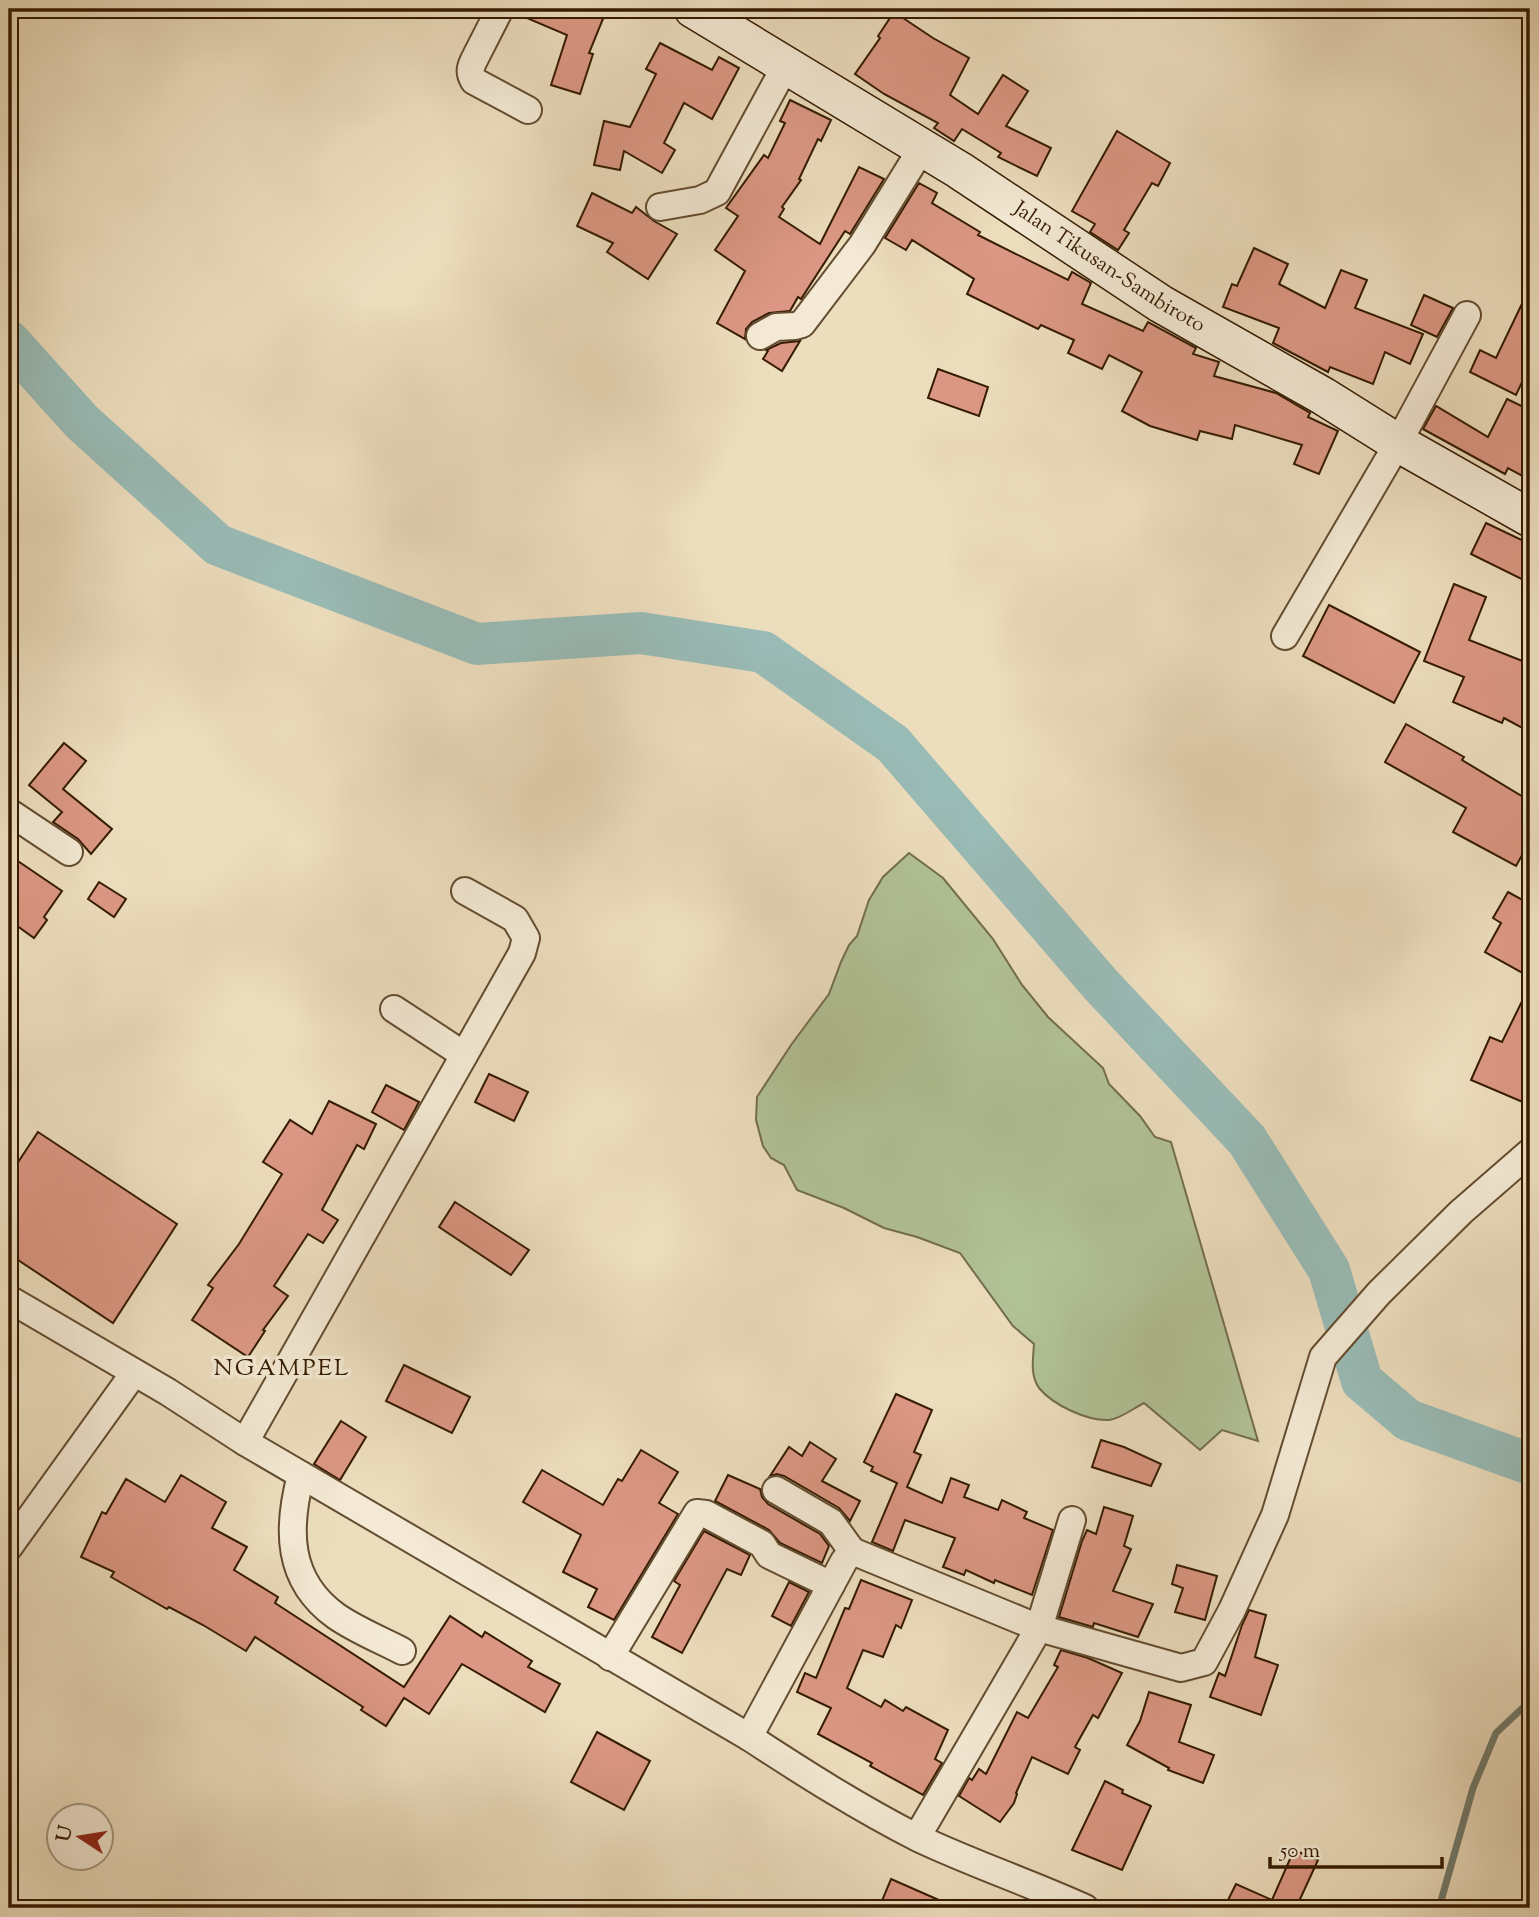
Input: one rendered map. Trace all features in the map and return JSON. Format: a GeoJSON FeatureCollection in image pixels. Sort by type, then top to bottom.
{"type":"FeatureCollection","features":[{"type":"Feature","properties":{"kind":"street"},"geometry":{"type":"LineString","coordinates":[[500,9],[474,60],[470,76],[474,81],[528,110]]}},
{"type":"Feature","properties":{"kind":"street","name":"Jalan Tikusan-Sambiroto"},"geometry":{"type":"LineString","coordinates":[[693,9],[959,170],[1161,304],[1530,518]]}},
{"type":"Feature","properties":{"kind":"street"},"geometry":{"type":"LineString","coordinates":[[660,207],[700,200],[717,192],[786,65]]}},
{"type":"Feature","properties":{"kind":"street"},"geometry":{"type":"LineString","coordinates":[[760,336],[776,327],[802,324],[862,245],[922,148]]}},
{"type":"Feature","properties":{"kind":"street"},"geometry":{"type":"LineString","coordinates":[[1285,636],[1398,443],[1467,315]]}},
{"type":"Feature","properties":{"kind":"street"},"geometry":{"type":"LineString","coordinates":[[9,812],[69,852]]}},
{"type":"Feature","properties":{"kind":"street"},"geometry":{"type":"LineString","coordinates":[[245,1442],[522,953],[526,938],[514,919],[466,891]]}},
{"type":"Feature","properties":{"kind":"street"},"geometry":{"type":"LineString","coordinates":[[394,1009],[464,1055]]}},
{"type":"Feature","properties":{"kind":"street"},"geometry":{"type":"LineString","coordinates":[[776,1490],[831,1522],[852,1551],[1039,1628],[1181,1668],[1204,1662],[1232,1610],[1275,1515],[1323,1357],[1379,1293],[1461,1212],[1530,1152]]}},
{"type":"Feature","properties":{"kind":"street"},"geometry":{"type":"LineString","coordinates":[[9,1299],[245,1442],[749,1737],[828,1789],[917,1837],[981,1867],[1085,1908]]}},
{"type":"Feature","properties":{"kind":"street"},"geometry":{"type":"LineString","coordinates":[[9,1547],[134,1373]]}},
{"type":"Feature","properties":{"kind":"street"},"geometry":{"type":"LineString","coordinates":[[301,1475],[291,1521],[294,1553],[305,1581],[319,1600],[336,1616],[402,1651]]}},
{"type":"Feature","properties":{"kind":"street"},"geometry":{"type":"LineString","coordinates":[[610,1657],[697,1513],[706,1514],[762,1544],[769,1555],[831,1585]]}},
{"type":"Feature","properties":{"kind":"street"},"geometry":{"type":"LineString","coordinates":[[917,1837],[1039,1628],[1072,1520]]}},
{"type":"Feature","properties":{"kind":"street"},"geometry":{"type":"LineString","coordinates":[[749,1737],[844,1561],[852,1551]]}},
{"type":"Feature","properties":{"kind":"green space"},"geometry":{"type":"Polygon","coordinates":[[[909,853],[943,878],[993,939],[1022,985],[1048,1017],[1103,1068],[1109,1084],[1140,1116],[1155,1137],[1171,1142],[1258,1441],[1222,1430],[1200,1450],[1144,1403],[1109,1420],[1091,1418],[1061,1406],[1036,1383],[1033,1367],[1034,1344],[1013,1326],[960,1253],[884,1228],[844,1208],[797,1190],[784,1165],[771,1158],[763,1146],[756,1120],[757,1097],[829,994],[849,945],[857,936],[869,900],[883,877],[909,853]]]}},
{"type":"Feature","properties":{"kind":"building"},"geometry":{"type":"Polygon","coordinates":[[[516,9],[607,9],[589,53],[593,54],[580,94],[551,85],[567,35],[515,13],[516,9]]]}},
{"type":"Feature","properties":{"kind":"building"},"geometry":{"type":"Polygon","coordinates":[[[894,12],[969,58],[950,95],[978,114],[1003,75],[1028,91],[1006,126],[1051,148],[1037,176],[998,157],[1001,153],[962,129],[954,141],[934,128],[938,123],[884,94],[855,74],[894,12]]]}},
{"type":"Feature","properties":{"kind":"building"},"geometry":{"type":"Polygon","coordinates":[[[660,43],[712,70],[719,57],[739,68],[712,119],[684,103],[664,143],[675,150],[662,173],[624,151],[620,170],[594,165],[604,121],[630,127],[656,74],[646,69],[660,43]]]}},
{"type":"Feature","properties":{"kind":"building"},"geometry":{"type":"Polygon","coordinates":[[[790,100],[831,120],[821,141],[818,139],[799,179],[801,180],[782,207],[784,209],[779,217],[820,244],[859,167],[884,179],[850,234],[845,231],[801,299],[798,297],[790,311],[769,313],[752,322],[746,329],[745,339],[717,323],[745,271],[715,250],[738,216],[726,208],[764,155],[768,158],[785,123],[780,121],[790,100]]]}},
{"type":"Feature","properties":{"kind":"building"},"geometry":{"type":"Polygon","coordinates":[[[1117,131],[1170,163],[1158,186],[1152,183],[1124,230],[1129,233],[1118,250],[1090,232],[1095,224],[1072,211],[1117,131]]]}},
{"type":"Feature","properties":{"kind":"building"},"geometry":{"type":"Polygon","coordinates":[[[919,183],[937,193],[932,203],[980,232],[978,235],[1068,280],[1072,272],[1091,283],[1082,304],[1143,331],[1148,322],[1196,348],[1193,354],[1219,362],[1214,376],[1276,393],[1310,413],[1308,417],[1338,431],[1319,474],[1294,464],[1302,445],[1235,425],[1232,439],[1200,431],[1197,440],[1150,426],[1122,411],[1142,372],[1109,355],[1102,369],[1068,353],[1074,340],[1041,325],[1038,329],[967,294],[974,279],[912,240],[906,250],[885,238],[919,183]]]}},
{"type":"Feature","properties":{"kind":"building"},"geometry":{"type":"Polygon","coordinates":[[[592,193],[632,213],[636,207],[677,234],[648,279],[607,252],[613,243],[577,226],[592,193]]]}},
{"type":"Feature","properties":{"kind":"building"},"geometry":{"type":"Polygon","coordinates":[[[1254,248],[1288,264],[1279,284],[1325,308],[1341,270],[1367,280],[1355,308],[1423,334],[1410,364],[1385,352],[1373,384],[1330,367],[1328,372],[1273,343],[1279,328],[1223,307],[1232,284],[1237,286],[1254,248]]]}},
{"type":"Feature","properties":{"kind":"building"},"geometry":{"type":"Polygon","coordinates":[[[1530,287],[1530,365],[1516,395],[1470,372],[1480,350],[1496,358],[1530,287]]]}},
{"type":"Feature","properties":{"kind":"building"},"geometry":{"type":"Polygon","coordinates":[[[1424,295],[1453,308],[1437,337],[1411,325],[1424,295]]]}},
{"type":"Feature","properties":{"kind":"building"},"geometry":{"type":"Polygon","coordinates":[[[800,341],[782,371],[763,359],[768,351],[766,350],[781,343],[800,341]]]}},
{"type":"Feature","properties":{"kind":"building"},"geometry":{"type":"Polygon","coordinates":[[[938,369],[988,387],[979,416],[928,398],[938,369]]]}},
{"type":"Feature","properties":{"kind":"building"},"geometry":{"type":"Polygon","coordinates":[[[1507,399],[1530,410],[1530,425],[1524,437],[1530,441],[1530,480],[1508,468],[1505,474],[1423,429],[1436,406],[1488,437],[1507,399]]]}},
{"type":"Feature","properties":{"kind":"building"},"geometry":{"type":"Polygon","coordinates":[[[1486,523],[1530,544],[1530,583],[1471,554],[1486,523]]]}},
{"type":"Feature","properties":{"kind":"building"},"geometry":{"type":"Polygon","coordinates":[[[1454,584],[1486,597],[1469,640],[1530,664],[1530,732],[1504,718],[1502,723],[1453,702],[1464,677],[1424,661],[1454,584]]]}},
{"type":"Feature","properties":{"kind":"building"},"geometry":{"type":"Polygon","coordinates":[[[1329,605],[1420,652],[1394,703],[1303,656],[1329,605]]]}},
{"type":"Feature","properties":{"kind":"building"},"geometry":{"type":"Polygon","coordinates":[[[1406,724],[1464,757],[1462,760],[1530,801],[1530,841],[1516,866],[1453,832],[1466,808],[1385,762],[1406,724]]]}},
{"type":"Feature","properties":{"kind":"building"},"geometry":{"type":"Polygon","coordinates":[[[64,743],[86,761],[63,789],[112,829],[91,854],[78,839],[53,822],[62,812],[29,785],[64,743]]]}},
{"type":"Feature","properties":{"kind":"building"},"geometry":{"type":"Polygon","coordinates":[[[9,855],[62,891],[44,917],[47,920],[34,938],[9,920],[9,855]]]}},
{"type":"Feature","properties":{"kind":"building"},"geometry":{"type":"Polygon","coordinates":[[[99,882],[126,899],[114,917],[88,899],[99,882]]]}},
{"type":"Feature","properties":{"kind":"building"},"geometry":{"type":"Polygon","coordinates":[[[1508,892],[1530,904],[1530,977],[1485,952],[1501,923],[1493,918],[1508,892]]]}},
{"type":"Feature","properties":{"kind":"building"},"geometry":{"type":"Polygon","coordinates":[[[1530,985],[1530,1105],[1471,1080],[1490,1037],[1502,1042],[1530,985]]]}},
{"type":"Feature","properties":{"kind":"building"},"geometry":{"type":"Polygon","coordinates":[[[489,1074],[528,1092],[514,1121],[475,1102],[489,1074]]]}},
{"type":"Feature","properties":{"kind":"building"},"geometry":{"type":"Polygon","coordinates":[[[386,1085],[419,1102],[404,1130],[372,1112],[386,1085]]]}},
{"type":"Feature","properties":{"kind":"building"},"geometry":{"type":"Polygon","coordinates":[[[329,1101],[376,1124],[364,1149],[357,1145],[322,1210],[338,1220],[323,1243],[308,1234],[274,1286],[288,1296],[263,1330],[265,1331],[248,1357],[192,1320],[213,1288],[208,1285],[239,1244],[282,1174],[263,1162],[290,1120],[312,1134],[329,1101]]]}},
{"type":"Feature","properties":{"kind":"building"},"geometry":{"type":"Polygon","coordinates":[[[38,1132],[177,1224],[113,1323],[9,1254],[9,1176],[38,1132]]]}},
{"type":"Feature","properties":{"kind":"building"},"geometry":{"type":"Polygon","coordinates":[[[455,1202],[529,1250],[511,1275],[439,1227],[455,1202]]]}},
{"type":"Feature","properties":{"kind":"building"},"geometry":{"type":"Polygon","coordinates":[[[404,1365],[470,1397],[452,1433],[386,1401],[404,1365]]]}},
{"type":"Feature","properties":{"kind":"building"},"geometry":{"type":"Polygon","coordinates":[[[896,1394],[932,1410],[914,1452],[921,1455],[907,1487],[942,1503],[951,1478],[969,1485],[964,1497],[998,1510],[1002,1500],[1027,1512],[1024,1518],[1053,1530],[1032,1595],[995,1580],[994,1583],[966,1570],[964,1575],[943,1567],[955,1538],[905,1520],[893,1551],[872,1542],[897,1483],[871,1471],[873,1467],[864,1462],[896,1394]]]}},
{"type":"Feature","properties":{"kind":"building"},"geometry":{"type":"Polygon","coordinates":[[[341,1421],[366,1437],[340,1480],[314,1464],[341,1421]]]}},
{"type":"Feature","properties":{"kind":"building"},"geometry":{"type":"Polygon","coordinates":[[[1101,1440],[1161,1464],[1151,1486],[1092,1467],[1101,1440]]]}},
{"type":"Feature","properties":{"kind":"building"},"geometry":{"type":"Polygon","coordinates":[[[810,1442],[836,1459],[822,1481],[860,1501],[850,1521],[839,1508],[784,1476],[770,1476],[789,1447],[802,1456],[810,1442]]]}},
{"type":"Feature","properties":{"kind":"building"},"geometry":{"type":"Polygon","coordinates":[[[641,1450],[678,1472],[659,1503],[678,1514],[614,1620],[588,1607],[597,1589],[563,1572],[581,1535],[523,1502],[542,1470],[603,1505],[618,1479],[622,1481],[641,1450]]]}},
{"type":"Feature","properties":{"kind":"building"},"geometry":{"type":"Polygon","coordinates":[[[181,1475],[226,1502],[212,1528],[247,1547],[234,1570],[278,1597],[275,1603],[404,1687],[450,1616],[482,1637],[485,1632],[532,1661],[528,1667],[560,1684],[545,1712],[462,1664],[429,1714],[404,1698],[386,1726],[361,1710],[363,1707],[255,1637],[246,1651],[203,1625],[169,1607],[167,1609],[111,1577],[114,1572],[81,1557],[102,1512],[106,1514],[126,1479],[165,1502],[181,1475]]]}},
{"type":"Feature","properties":{"kind":"building"},"geometry":{"type":"Polygon","coordinates":[[[728,1475],[760,1489],[768,1504],[820,1534],[829,1546],[822,1563],[780,1543],[769,1530],[715,1501],[728,1475]]]}},
{"type":"Feature","properties":{"kind":"building"},"geometry":{"type":"Polygon","coordinates":[[[1104,1507],[1133,1516],[1124,1546],[1131,1549],[1113,1591],[1153,1604],[1138,1637],[1094,1623],[1093,1627],[1059,1617],[1082,1541],[1087,1530],[1096,1534],[1104,1507]]]}},
{"type":"Feature","properties":{"kind":"building"},"geometry":{"type":"Polygon","coordinates":[[[704,1531],[750,1555],[741,1575],[727,1569],[682,1653],[652,1637],[680,1585],[674,1581],[704,1531]]]}},
{"type":"Feature","properties":{"kind":"building"},"geometry":{"type":"Polygon","coordinates":[[[1177,1565],[1217,1576],[1205,1620],[1175,1612],[1183,1588],[1172,1584],[1177,1565]]]}},
{"type":"Feature","properties":{"kind":"building"},"geometry":{"type":"Polygon","coordinates":[[[861,1580],[912,1600],[901,1628],[896,1625],[883,1657],[863,1650],[847,1688],[881,1707],[885,1700],[903,1711],[906,1707],[948,1730],[935,1759],[942,1763],[923,1795],[818,1734],[831,1708],[797,1692],[805,1673],[816,1678],[845,1608],[849,1609],[861,1580]]]}},
{"type":"Feature","properties":{"kind":"building"},"geometry":{"type":"Polygon","coordinates":[[[789,1582],[809,1592],[791,1626],[772,1616],[789,1582]]]}},
{"type":"Feature","properties":{"kind":"building"},"geometry":{"type":"Polygon","coordinates":[[[1249,1610],[1266,1615],[1255,1657],[1278,1665],[1261,1715],[1210,1697],[1219,1673],[1225,1676],[1249,1610]]]}},
{"type":"Feature","properties":{"kind":"building"},"geometry":{"type":"Polygon","coordinates":[[[1061,1650],[1122,1673],[1098,1718],[1093,1715],[1075,1747],[1080,1750],[1068,1774],[1032,1757],[1014,1803],[1000,1822],[959,1796],[969,1778],[972,1780],[979,1769],[986,1774],[1017,1712],[1028,1718],[1058,1667],[1054,1665],[1061,1650]]]}},
{"type":"Feature","properties":{"kind":"building"},"geometry":{"type":"Polygon","coordinates":[[[1149,1692],[1191,1705],[1179,1742],[1214,1755],[1203,1783],[1168,1770],[1169,1768],[1127,1745],[1140,1721],[1149,1692]]]}},
{"type":"Feature","properties":{"kind":"building"},"geometry":{"type":"Polygon","coordinates":[[[597,1732],[650,1761],[624,1810],[571,1782],[597,1732]]]}},
{"type":"Feature","properties":{"kind":"building"},"geometry":{"type":"Polygon","coordinates":[[[1105,1781],[1123,1790],[1122,1793],[1151,1806],[1122,1870],[1072,1850],[1105,1781]]]}},
{"type":"Feature","properties":{"kind":"building"},"geometry":{"type":"Polygon","coordinates":[[[1294,1850],[1318,1860],[1296,1908],[1224,1908],[1236,1884],[1272,1900],[1294,1850]]]}},
{"type":"Feature","properties":{"kind":"building"},"geometry":{"type":"Polygon","coordinates":[[[891,1879],[957,1908],[879,1908],[891,1879]]]}},
{"type":"Feature","properties":{"kind":"waterway"},"geometry":{"type":"LineString","coordinates":[[9,341],[82,422],[218,545],[477,644],[641,633],[763,652],[893,744],[1101,985],[1247,1140],[1329,1270],[1362,1381],[1408,1420],[1530,1464]]}},
{"type":"Feature","properties":{"kind":"waterway"},"geometry":{"type":"LineString","coordinates":[[1439,1908],[1473,1788],[1496,1733],[1530,1701]]}},
{"type":"Feature","properties":{"kind":"district","name":"NGAMPEL"},"geometry":{"type":"Point","coordinates":[282,1369]}}]}
